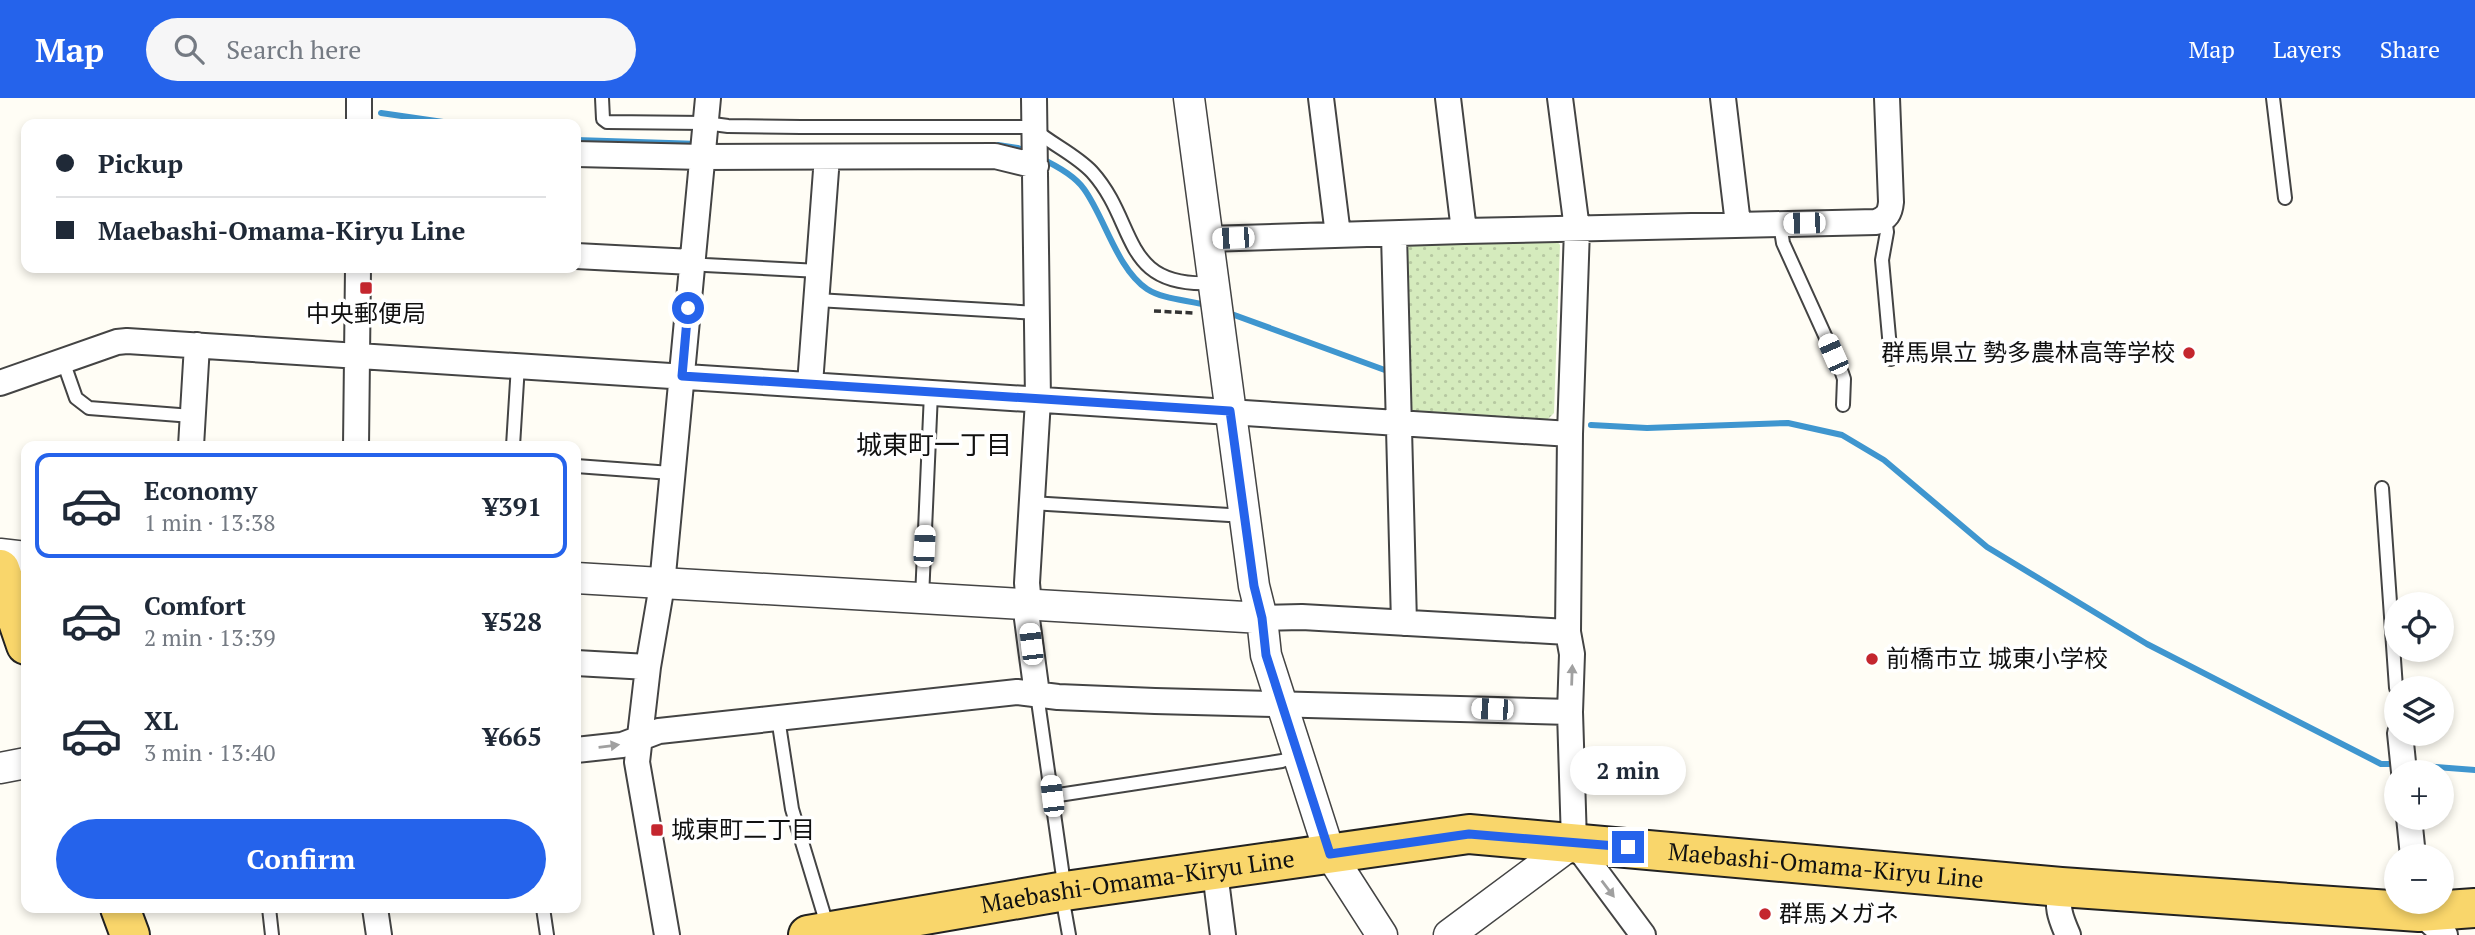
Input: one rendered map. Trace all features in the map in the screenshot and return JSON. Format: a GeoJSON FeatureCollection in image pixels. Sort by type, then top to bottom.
{"type":"FeatureCollection","features":[{"type":"Feature","properties":{"kind":"main road"},"geometry":{"type":"LineString","coordinates":[[0,569],[21,630]]}},
{"type":"Feature","properties":{"kind":"main road","name":"Maebashi-Omama-Kiryu Line"},"geometry":{"type":"LineString","coordinates":[[818,933],[913,926],[1065,891],[1469,834],[2423,921],[2475,908]]}},
{"type":"Feature","properties":{"kind":"main road"},"geometry":{"type":"LineString","coordinates":[[122,913],[130,935]]}},
{"type":"Feature","properties":{"kind":"street"},"geometry":{"type":"LineString","coordinates":[[359,98],[359,119]]}},
{"type":"Feature","properties":{"kind":"street"},"geometry":{"type":"LineString","coordinates":[[667,935],[637,773],[648,667],[662,585],[708,98]]}},
{"type":"Feature","properties":{"kind":"street"},"geometry":{"type":"LineString","coordinates":[[1034,98],[1038,400],[1027,620],[1037,694]]}},
{"type":"Feature","properties":{"kind":"street"},"geometry":{"type":"LineString","coordinates":[[1189,98],[1211,302],[1266,655],[1330,854],[1382,935]]}},
{"type":"Feature","properties":{"kind":"street"},"geometry":{"type":"LineString","coordinates":[[1321,98],[1338,235]]}},
{"type":"Feature","properties":{"kind":"street"},"geometry":{"type":"LineString","coordinates":[[1448,98],[1464,231]]}},
{"type":"Feature","properties":{"kind":"street"},"geometry":{"type":"LineString","coordinates":[[1560,98],[1577,229],[1570,434],[1568,632],[1572,654],[1570,712],[1574,842],[1642,935]]}},
{"type":"Feature","properties":{"kind":"street"},"geometry":{"type":"LineString","coordinates":[[1723,98],[1738,225]]}},
{"type":"Feature","properties":{"kind":"street"},"geometry":{"type":"LineString","coordinates":[[1206,239],[1876,222],[1885,219],[1891,202],[1887,98]]}},
{"type":"Feature","properties":{"kind":"street"},"geometry":{"type":"LineString","coordinates":[[581,153],[704,140],[827,157],[995,156],[1035,150]]}},
{"type":"Feature","properties":{"kind":"street"},"geometry":{"type":"LineString","coordinates":[[810,384],[827,157]]}},
{"type":"Feature","properties":{"kind":"street"},"geometry":{"type":"LineString","coordinates":[[1394,234],[1404,623]]}},
{"type":"Feature","properties":{"kind":"street"},"geometry":{"type":"LineString","coordinates":[[581,256],[692,262]]}},
{"type":"Feature","properties":{"kind":"street"},"geometry":{"type":"LineString","coordinates":[[356,441],[358,273]]}},
{"type":"Feature","properties":{"kind":"street"},"geometry":{"type":"LineString","coordinates":[[0,383],[117,342],[518,365],[1570,434]]}},
{"type":"Feature","properties":{"kind":"street"},"geometry":{"type":"LineString","coordinates":[[191,441],[197,345]]}},
{"type":"Feature","properties":{"kind":"street"},"geometry":{"type":"LineString","coordinates":[[0,554],[21,556]]}},
{"type":"Feature","properties":{"kind":"street"},"geometry":{"type":"LineString","coordinates":[[581,578],[1029,606],[1262,618],[1302,617],[1568,632]]}},
{"type":"Feature","properties":{"kind":"street"},"geometry":{"type":"LineString","coordinates":[[581,663],[648,667]]}},
{"type":"Feature","properties":{"kind":"street"},"geometry":{"type":"LineString","coordinates":[[581,749],[622,745],[659,731],[1017,692],[1155,701],[1570,712]]}},
{"type":"Feature","properties":{"kind":"street"},"geometry":{"type":"LineString","coordinates":[[0,768],[21,763]]}},
{"type":"Feature","properties":{"kind":"street"},"geometry":{"type":"LineString","coordinates":[[1449,935],[1574,842]]}},
{"type":"Feature","properties":{"kind":"street"},"geometry":{"type":"LineString","coordinates":[[1219,871],[1217,888],[1223,935]]}},
{"type":"Feature","properties":{"kind":"street"},"geometry":{"type":"LineString","coordinates":[[2061,887],[2057,901],[2059,915],[2068,935]]}},
{"type":"Feature","properties":{"kind":"street"},"geometry":{"type":"LineString","coordinates":[[376,913],[379,935]]}},
{"type":"Feature","properties":{"kind":"lane"},"geometry":{"type":"LineString","coordinates":[[602,98],[601,113],[607,122],[704,140],[728,126],[1018,126],[1035,150],[1091,171],[1142,259],[1152,271],[1187,282],[1211,302]]}},
{"type":"Feature","properties":{"kind":"lane"},"geometry":{"type":"LineString","coordinates":[[2273,98],[2285,198]]}},
{"type":"Feature","properties":{"kind":"lane"},"geometry":{"type":"LineString","coordinates":[[1885,219],[1887,232],[1882,260],[1891,359]]}},
{"type":"Feature","properties":{"kind":"lane"},"geometry":{"type":"LineString","coordinates":[[1780,224],[1783,243],[1842,373],[1843,405]]}},
{"type":"Feature","properties":{"kind":"lane"},"geometry":{"type":"LineString","coordinates":[[692,262],[819,271]]}},
{"type":"Feature","properties":{"kind":"lane"},"geometry":{"type":"LineString","coordinates":[[817,300],[1038,313]]}},
{"type":"Feature","properties":{"kind":"lane"},"geometry":{"type":"LineString","coordinates":[[63,361],[76,398],[89,408],[192,416]]}},
{"type":"Feature","properties":{"kind":"lane"},"geometry":{"type":"LineString","coordinates":[[513,441],[518,365]]}},
{"type":"Feature","properties":{"kind":"lane"},"geometry":{"type":"LineString","coordinates":[[922,598],[931,393]]}},
{"type":"Feature","properties":{"kind":"lane"},"geometry":{"type":"LineString","coordinates":[[581,466],[671,472]]}},
{"type":"Feature","properties":{"kind":"lane"},"geometry":{"type":"LineString","coordinates":[[2382,488],[2395,676]]}},
{"type":"Feature","properties":{"kind":"lane"},"geometry":{"type":"LineString","coordinates":[[1031,503],[1244,514]]}},
{"type":"Feature","properties":{"kind":"lane"},"geometry":{"type":"LineString","coordinates":[[1037,694],[1069,935]]}},
{"type":"Feature","properties":{"kind":"lane"},"geometry":{"type":"LineString","coordinates":[[778,718],[792,809],[818,933]]}},
{"type":"Feature","properties":{"kind":"lane"},"geometry":{"type":"LineString","coordinates":[[1052,796],[1282,761],[1298,755]]}},
{"type":"Feature","properties":{"kind":"lane"},"geometry":{"type":"LineString","coordinates":[[270,913],[272,935]]}},
{"type":"Feature","properties":{"kind":"lane"},"geometry":{"type":"LineString","coordinates":[[544,913],[547,935]]}},
{"type":"Feature","properties":{"kind":"path"},"geometry":{"type":"LineString","coordinates":[[1154,311],[1211,302]]}},
{"type":"Feature","properties":{"kind":"green space"},"geometry":{"type":"Polygon","coordinates":[[[1553,236],[1560,245],[1554,413],[1545,422],[1413,414],[1409,408],[1403,249],[1411,241],[1553,236]]]}},
{"type":"Feature","properties":{"kind":"waterway"},"geometry":{"type":"LineString","coordinates":[[381,113],[422,119]]}},
{"type":"Feature","properties":{"kind":"waterway"},"geometry":{"type":"LineString","coordinates":[[581,140],[700,144]]}},
{"type":"Feature","properties":{"kind":"waterway"},"geometry":{"type":"LineString","coordinates":[[998,145],[1027,152]]}},
{"type":"Feature","properties":{"kind":"waterway"},"geometry":{"type":"LineString","coordinates":[[1040,158],[1058,167],[1080,184],[1092,201],[1127,269],[1147,289],[1209,306]]}},
{"type":"Feature","properties":{"kind":"waterway"},"geometry":{"type":"LineString","coordinates":[[1226,312],[1393,373]]}},
{"type":"Feature","properties":{"kind":"waterway"},"geometry":{"type":"LineString","coordinates":[[1591,425],[1647,428],[1788,423],[1842,435],[1884,460],[1987,547],[2147,644],[2384,764]]}},
{"type":"Feature","properties":{"kind":"waterway"},"geometry":{"type":"LineString","coordinates":[[2454,768],[2475,770]]}},
{"type":"Feature","properties":{"kind":"place","name":"中央郵便局"},"geometry":{"type":"Point","coordinates":[366,288]}},
{"type":"Feature","properties":{"kind":"place","name":"群馬県立 勢多農林高等学校"},"geometry":{"type":"Point","coordinates":[2189,353]}},
{"type":"Feature","properties":{"kind":"place","name":"前橋市立 城東小学校"},"geometry":{"type":"Point","coordinates":[1872,659]}},
{"type":"Feature","properties":{"kind":"place","name":"城東町二丁目"},"geometry":{"type":"Point","coordinates":[657,830]}},
{"type":"Feature","properties":{"kind":"place","name":"群馬メガネ"},"geometry":{"type":"Point","coordinates":[1765,914]}},
{"type":"Feature","properties":{"kind":"district","name":"城東町一丁目"},"geometry":{"type":"Point","coordinates":[934,445]}},
{"type":"Feature","properties":{"kind":"route"},"geometry":{"type":"LineString","coordinates":[[688,308],[682,376],[1230,411],[1266,655],[1330,854],[1469,834],[1628,847]]}}]}
